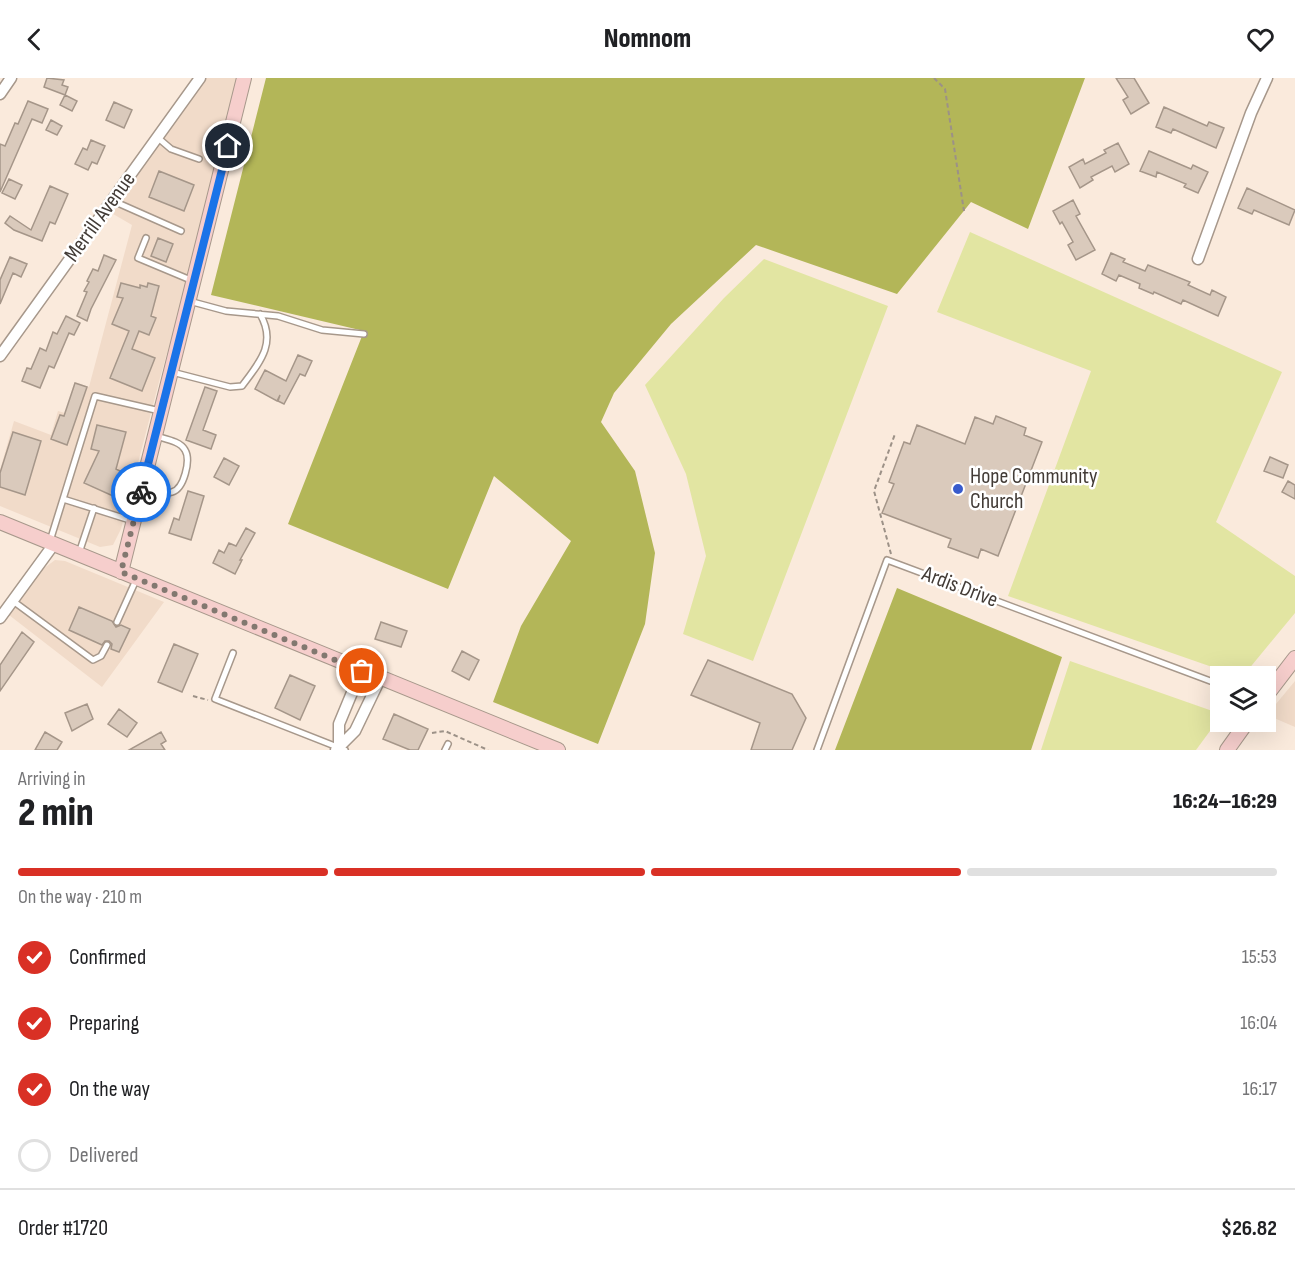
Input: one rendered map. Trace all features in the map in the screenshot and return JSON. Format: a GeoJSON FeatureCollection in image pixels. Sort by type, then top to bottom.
{"type":"FeatureCollection","features":[{"type":"Feature","properties":{"kind":"main road"},"geometry":{"type":"LineString","coordinates":[[121,572],[244,78]]}},
{"type":"Feature","properties":{"kind":"main road"},"geometry":{"type":"LineString","coordinates":[[0,522],[558,750]]}},
{"type":"Feature","properties":{"kind":"main road"},"geometry":{"type":"LineString","coordinates":[[1276,683],[1295,658]]}},
{"type":"Feature","properties":{"kind":"main road"},"geometry":{"type":"LineString","coordinates":[[1227,750],[1240,732]]}},
{"type":"Feature","properties":{"kind":"street"},"geometry":{"type":"LineString","coordinates":[[0,93],[11,78]]}},
{"type":"Feature","properties":{"kind":"street","name":"Merrill Avenue"},"geometry":{"type":"LineString","coordinates":[[0,356],[200,78]]}},
{"type":"Feature","properties":{"kind":"street"},"geometry":{"type":"LineString","coordinates":[[1198,259],[1251,113],[1267,78]]}},
{"type":"Feature","properties":{"kind":"street"},"geometry":{"type":"LineString","coordinates":[[0,618],[52,544]]}},
{"type":"Feature","properties":{"kind":"street"},"geometry":{"type":"LineString","coordinates":[[340,749],[339,724],[362,671]]}},
{"type":"Feature","properties":{"kind":"street"},"geometry":{"type":"LineString","coordinates":[[340,749],[355,731],[380,679]]}},
{"type":"Feature","properties":{"kind":"lane"},"geometry":{"type":"LineString","coordinates":[[157,137],[171,149],[199,159]]}},
{"type":"Feature","properties":{"kind":"lane"},"geometry":{"type":"LineString","coordinates":[[111,200],[181,231]]}},
{"type":"Feature","properties":{"kind":"lane"},"geometry":{"type":"LineString","coordinates":[[146,237],[138,258],[195,281]]}},
{"type":"Feature","properties":{"kind":"lane"},"geometry":{"type":"LineString","coordinates":[[189,301],[226,311],[278,316],[322,330],[364,334]]}},
{"type":"Feature","properties":{"kind":"lane"},"geometry":{"type":"LineString","coordinates":[[172,372],[230,387],[242,386],[258,365],[268,343],[266,325],[260,314]]}},
{"type":"Feature","properties":{"kind":"lane"},"geometry":{"type":"LineString","coordinates":[[52,544],[63,498],[95,396],[162,412]]}},
{"type":"Feature","properties":{"kind":"lane"},"geometry":{"type":"LineString","coordinates":[[142,488],[171,493],[181,484],[186,468],[187,452],[183,447],[156,436]]}},
{"type":"Feature","properties":{"kind":"lane"},"geometry":{"type":"LineString","coordinates":[[63,498],[134,521]]}},
{"type":"Feature","properties":{"kind":"lane"},"geometry":{"type":"LineString","coordinates":[[79,555],[94,508]]}},
{"type":"Feature","properties":{"kind":"lane"},"geometry":{"type":"LineString","coordinates":[[817,750],[890,559]]}},
{"type":"Feature","properties":{"kind":"lane","name":"Ardis Drive"},"geometry":{"type":"LineString","coordinates":[[890,559],[1210,681]]}},
{"type":"Feature","properties":{"kind":"lane"},"geometry":{"type":"LineString","coordinates":[[117,622],[136,578]]}},
{"type":"Feature","properties":{"kind":"lane"},"geometry":{"type":"LineString","coordinates":[[13,601],[93,660],[101,656],[107,645]]}},
{"type":"Feature","properties":{"kind":"lane"},"geometry":{"type":"LineString","coordinates":[[233,653],[215,699],[340,749]]}},
{"type":"Feature","properties":{"kind":"lane"},"geometry":{"type":"LineString","coordinates":[[445,750],[448,744]]}},
{"type":"Feature","properties":{"kind":"path"},"geometry":{"type":"LineString","coordinates":[[934,78],[945,89],[964,211]]}},
{"type":"Feature","properties":{"kind":"path"},"geometry":{"type":"LineString","coordinates":[[890,559],[874,491],[895,434]]}},
{"type":"Feature","properties":{"kind":"path"},"geometry":{"type":"LineString","coordinates":[[194,696],[206,701],[215,699]]}},
{"type":"Feature","properties":{"kind":"path"},"geometry":{"type":"LineString","coordinates":[[432,733],[446,731],[488,750]]}},
{"type":"Feature","properties":{"kind":"shaded area"},"geometry":{"type":"Polygon","coordinates":[[[204,78],[238,78],[196,252],[160,378],[121,529],[113,545],[100,547],[0,506],[0,470],[14,421],[51,435],[58,411],[65,413],[75,382],[89,387],[132,225],[108,211],[204,78]]]}},
{"type":"Feature","properties":{"kind":"shaded area"},"geometry":{"type":"Polygon","coordinates":[[[266,78],[1085,78],[1028,229],[971,202],[897,294],[756,245],[671,324],[614,393],[601,422],[635,471],[655,553],[645,624],[598,744],[493,702],[521,626],[571,541],[494,476],[448,589],[288,524],[364,331],[211,295],[266,78]]]}},
{"type":"Feature","properties":{"kind":"shaded area"},"geometry":{"type":"Polygon","coordinates":[[[55,560],[65,561],[164,602],[102,687],[9,615],[43,569],[55,560]]]}},
{"type":"Feature","properties":{"kind":"shaded area"},"geometry":{"type":"Polygon","coordinates":[[[897,588],[1062,657],[1031,750],[835,750],[897,588]]]}},
{"type":"Feature","properties":{"kind":"shaded area"},"geometry":{"type":"Polygon","coordinates":[[[1295,681],[1295,727],[1276,719],[1276,704],[1295,681]]]}},
{"type":"Feature","properties":{"kind":"green space"},"geometry":{"type":"Polygon","coordinates":[[[970,232],[1282,372],[1216,522],[1295,576],[1295,613],[1251,666],[1210,666],[1008,596],[1091,371],[937,312],[970,232]]]}},
{"type":"Feature","properties":{"kind":"green space"},"geometry":{"type":"Polygon","coordinates":[[[764,259],[888,306],[753,661],[683,634],[706,556],[686,474],[645,385],[724,298],[764,259]]]}},
{"type":"Feature","properties":{"kind":"green space"},"geometry":{"type":"Polygon","coordinates":[[[1070,661],[1210,710],[1210,731],[1196,750],[1041,750],[1070,661]]]}},
{"type":"Feature","properties":{"kind":"building"},"geometry":{"type":"Polygon","coordinates":[[[47,78],[64,80],[62,85],[68,87],[65,95],[44,87],[47,78]]]}},
{"type":"Feature","properties":{"kind":"building"},"geometry":{"type":"Polygon","coordinates":[[[1116,78],[1134,78],[1149,103],[1131,114],[1123,100],[1128,97],[1116,78]]]}},
{"type":"Feature","properties":{"kind":"building"},"geometry":{"type":"Polygon","coordinates":[[[65,95],[77,101],[72,111],[60,105],[65,95]]]}},
{"type":"Feature","properties":{"kind":"building"},"geometry":{"type":"Polygon","coordinates":[[[28,101],[48,109],[42,123],[32,119],[0,192],[0,144],[5,146],[28,101]]]}},
{"type":"Feature","properties":{"kind":"building"},"geometry":{"type":"Polygon","coordinates":[[[114,102],[132,110],[124,128],[106,120],[114,102]]]}},
{"type":"Feature","properties":{"kind":"building"},"geometry":{"type":"Polygon","coordinates":[[[1164,107],[1207,126],[1209,122],[1224,128],[1216,148],[1173,129],[1171,133],[1156,127],[1164,107]]]}},
{"type":"Feature","properties":{"kind":"building"},"geometry":{"type":"Polygon","coordinates":[[[51,120],[62,126],[57,135],[46,130],[51,120]]]}},
{"type":"Feature","properties":{"kind":"building"},"geometry":{"type":"Polygon","coordinates":[[[91,140],[105,146],[97,164],[92,162],[88,170],[75,164],[83,148],[87,150],[91,140]]]}},
{"type":"Feature","properties":{"kind":"building"},"geometry":{"type":"Polygon","coordinates":[[[1118,143],[1129,164],[1115,172],[1112,166],[1091,177],[1093,180],[1080,188],[1069,167],[1083,159],[1085,164],[1106,153],[1104,150],[1118,143]]]}},
{"type":"Feature","properties":{"kind":"building"},"geometry":{"type":"Polygon","coordinates":[[[1149,151],[1191,169],[1193,165],[1208,172],[1198,193],[1184,187],[1186,184],[1157,172],[1156,177],[1140,171],[1149,151]]]}},
{"type":"Feature","properties":{"kind":"building"},"geometry":{"type":"Polygon","coordinates":[[[159,171],[194,185],[184,211],[149,197],[159,171]]]}},
{"type":"Feature","properties":{"kind":"building"},"geometry":{"type":"Polygon","coordinates":[[[9,179],[22,185],[15,199],[2,193],[9,179]]]}},
{"type":"Feature","properties":{"kind":"building"},"geometry":{"type":"Polygon","coordinates":[[[50,186],[68,194],[55,224],[50,222],[42,241],[14,230],[5,223],[10,216],[31,230],[50,186]]]}},
{"type":"Feature","properties":{"kind":"building"},"geometry":{"type":"Polygon","coordinates":[[[1247,188],[1295,210],[1289,225],[1254,210],[1252,214],[1238,208],[1247,188]]]}},
{"type":"Feature","properties":{"kind":"building"},"geometry":{"type":"Polygon","coordinates":[[[1073,200],[1080,214],[1076,216],[1095,250],[1076,260],[1068,245],[1073,242],[1053,211],[1073,200]]]}},
{"type":"Feature","properties":{"kind":"building"},"geometry":{"type":"Polygon","coordinates":[[[158,238],[173,244],[166,262],[151,256],[158,238]]]}},
{"type":"Feature","properties":{"kind":"building"},"geometry":{"type":"Polygon","coordinates":[[[1111,253],[1125,259],[1123,262],[1145,271],[1148,265],[1190,282],[1188,285],[1210,295],[1212,290],[1226,297],[1218,316],[1183,300],[1181,304],[1154,292],[1153,294],[1139,288],[1140,284],[1119,275],[1116,281],[1102,274],[1111,253]]]}},
{"type":"Feature","properties":{"kind":"building"},"geometry":{"type":"Polygon","coordinates":[[[104,255],[116,260],[87,321],[77,316],[87,292],[84,291],[89,282],[87,281],[93,269],[98,271],[104,255]]]}},
{"type":"Feature","properties":{"kind":"building"},"geometry":{"type":"Polygon","coordinates":[[[10,257],[27,264],[21,277],[13,273],[0,304],[0,280],[10,257]]]}},
{"type":"Feature","properties":{"kind":"building"},"geometry":{"type":"Polygon","coordinates":[[[121,283],[140,288],[140,285],[147,287],[148,283],[159,286],[151,316],[156,318],[149,335],[139,331],[132,349],[155,358],[142,391],[110,378],[129,331],[112,324],[123,298],[117,297],[121,283]]]}},
{"type":"Feature","properties":{"kind":"building"},"geometry":{"type":"Polygon","coordinates":[[[66,316],[80,323],[74,335],[69,333],[54,368],[49,366],[40,388],[22,381],[27,368],[31,369],[40,348],[46,351],[53,332],[57,334],[66,316]]]}},
{"type":"Feature","properties":{"kind":"building"},"geometry":{"type":"Polygon","coordinates":[[[298,355],[312,361],[305,376],[300,374],[284,404],[278,401],[280,395],[277,401],[255,389],[265,370],[286,381],[298,355]]]}},
{"type":"Feature","properties":{"kind":"building"},"geometry":{"type":"Polygon","coordinates":[[[75,383],[87,387],[67,445],[51,439],[60,415],[64,416],[75,383]]]}},
{"type":"Feature","properties":{"kind":"building"},"geometry":{"type":"Polygon","coordinates":[[[205,387],[217,391],[203,430],[216,435],[211,449],[186,440],[205,387]]]}},
{"type":"Feature","properties":{"kind":"building","name":"Hope Community Church"},"geometry":{"type":"Polygon","coordinates":[[[996,416],[1026,428],[1024,435],[1042,442],[998,556],[981,549],[978,558],[948,547],[951,539],[882,513],[894,484],[889,482],[904,442],[910,444],[917,425],[965,444],[975,417],[993,424],[996,416]]]}},
{"type":"Feature","properties":{"kind":"building"},"geometry":{"type":"Polygon","coordinates":[[[97,425],[126,432],[116,469],[124,473],[113,496],[84,483],[99,451],[91,449],[97,425]]]}},
{"type":"Feature","properties":{"kind":"building"},"geometry":{"type":"Polygon","coordinates":[[[13,432],[41,441],[25,495],[0,487],[0,473],[13,432]]]}},
{"type":"Feature","properties":{"kind":"building"},"geometry":{"type":"Polygon","coordinates":[[[1270,457],[1288,465],[1283,478],[1264,471],[1270,457]]]}},
{"type":"Feature","properties":{"kind":"building"},"geometry":{"type":"Polygon","coordinates":[[[224,458],[239,466],[229,485],[214,477],[224,458]]]}},
{"type":"Feature","properties":{"kind":"building"},"geometry":{"type":"Polygon","coordinates":[[[1288,481],[1295,485],[1295,499],[1282,492],[1288,481]]]}},
{"type":"Feature","properties":{"kind":"building"},"geometry":{"type":"Polygon","coordinates":[[[188,491],[204,496],[191,540],[169,533],[174,518],[179,520],[188,491]]]}},
{"type":"Feature","properties":{"kind":"building"},"geometry":{"type":"Polygon","coordinates":[[[246,528],[255,533],[235,574],[213,563],[219,550],[224,553],[229,543],[236,546],[246,528]]]}},
{"type":"Feature","properties":{"kind":"building"},"geometry":{"type":"Polygon","coordinates":[[[79,607],[112,621],[116,627],[121,625],[130,629],[119,652],[111,649],[112,644],[109,641],[105,641],[102,645],[69,630],[79,607]]]}},
{"type":"Feature","properties":{"kind":"building"},"geometry":{"type":"Polygon","coordinates":[[[381,622],[407,631],[401,647],[375,639],[381,622]]]}},
{"type":"Feature","properties":{"kind":"building"},"geometry":{"type":"Polygon","coordinates":[[[22,632],[34,642],[0,691],[0,665],[22,632]]]}},
{"type":"Feature","properties":{"kind":"building"},"geometry":{"type":"Polygon","coordinates":[[[174,644],[198,654],[182,692],[158,682],[174,644]]]}},
{"type":"Feature","properties":{"kind":"building"},"geometry":{"type":"Polygon","coordinates":[[[462,651],[479,660],[469,680],[452,671],[462,651]]]}},
{"type":"Feature","properties":{"kind":"building"},"geometry":{"type":"Polygon","coordinates":[[[708,660],[792,694],[806,718],[792,750],[751,750],[760,723],[691,695],[708,660]]]}},
{"type":"Feature","properties":{"kind":"building"},"geometry":{"type":"Polygon","coordinates":[[[290,675],[315,686],[300,720],[275,708],[290,675]]]}},
{"type":"Feature","properties":{"kind":"building"},"geometry":{"type":"Polygon","coordinates":[[[87,704],[93,719],[72,731],[65,713],[87,704]]]}},
{"type":"Feature","properties":{"kind":"building"},"geometry":{"type":"Polygon","coordinates":[[[119,709],[137,723],[127,737],[108,724],[119,709]]]}},
{"type":"Feature","properties":{"kind":"building"},"geometry":{"type":"Polygon","coordinates":[[[394,714],[428,729],[418,750],[410,750],[383,739],[394,714]]]}},
{"type":"Feature","properties":{"kind":"building"},"geometry":{"type":"Polygon","coordinates":[[[45,732],[62,742],[57,750],[35,750],[45,732]]]}},
{"type":"Feature","properties":{"kind":"building"},"geometry":{"type":"Polygon","coordinates":[[[161,732],[166,741],[161,744],[165,750],[129,750],[161,732]]]}},
{"type":"Feature","properties":{"kind":"way so far"},"geometry":{"type":"LineString","coordinates":[[141,492],[121,572],[362,671]]}},
{"type":"Feature","properties":{"kind":"place","name":"Hope Community Church"},"geometry":{"type":"Point","coordinates":[958,489]}},
{"type":"Feature","properties":{"kind":"route"},"geometry":{"type":"LineString","coordinates":[[141,492],[228,146]]}}]}
